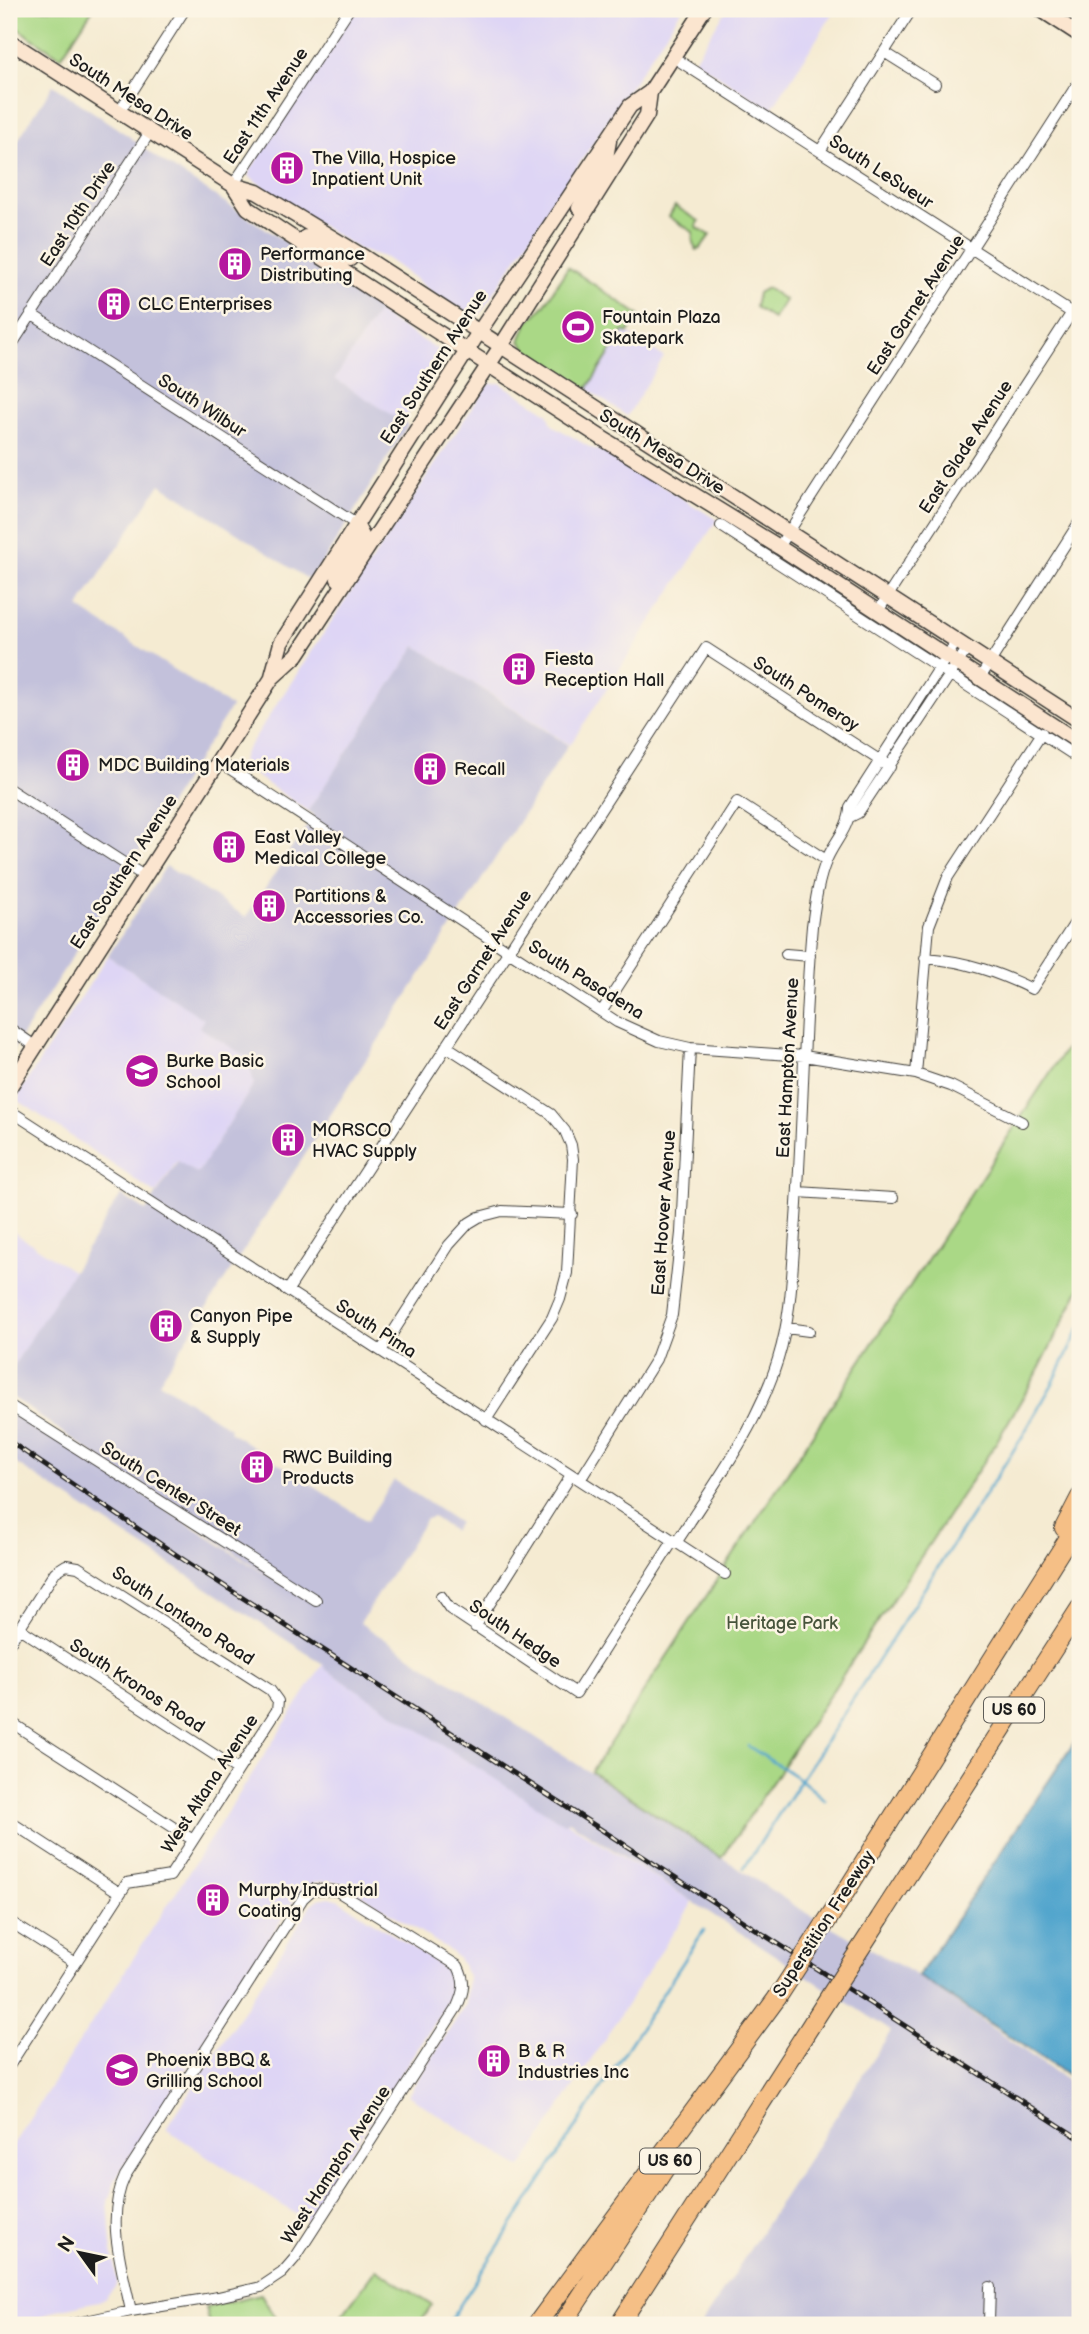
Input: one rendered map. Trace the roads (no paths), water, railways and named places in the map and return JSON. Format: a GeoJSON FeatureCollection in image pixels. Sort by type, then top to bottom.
{"type":"FeatureCollection","features":[{"type":"Feature","properties":{"kind":"highway"},"geometry":{"type":"LineString","coordinates":[[1013,1624],[1080,1497]]}},
{"type":"Feature","properties":{"kind":"highway","name":"Superstition Freeway"},"geometry":{"type":"LineString","coordinates":[[562,2325],[843,1896],[1080,1520]]}},
{"type":"Feature","properties":{"kind":"highway","name":"US 60"},"geometry":{"type":"LineString","coordinates":[[619,2325],[1080,1608]]}},
{"type":"Feature","properties":{"kind":"highway"},"geometry":{"type":"LineString","coordinates":[[948,1813],[1080,1630]]}},
{"type":"Feature","properties":{"kind":"highway"},"geometry":{"type":"LineString","coordinates":[[536,2325],[777,1998]]}},
{"type":"Feature","properties":{"kind":"highway"},"geometry":{"type":"LineString","coordinates":[[626,2325],[666,2253]]}},
{"type":"Feature","properties":{"kind":"main road","name":"East Southern Avenue"},"geometry":{"type":"LineString","coordinates":[[272,678],[281,643],[467,350],[630,106],[650,92],[704,9]]}},
{"type":"Feature","properties":{"kind":"main road"},"geometry":{"type":"LineString","coordinates":[[1048,11],[1080,35]]}},
{"type":"Feature","properties":{"kind":"main road","name":"South Mesa Drive"},"geometry":{"type":"LineString","coordinates":[[9,41],[233,185],[257,192],[376,265],[1080,721]]}},
{"type":"Feature","properties":{"kind":"main road","name":"East Southern Avenue"},"geometry":{"type":"LineString","coordinates":[[9,1088],[272,678],[298,655],[501,346],[647,115],[650,92]]}},
{"type":"Feature","properties":{"kind":"main road"},"geometry":{"type":"LineString","coordinates":[[575,230],[576,216],[584,198],[605,163],[610,135]]}},
{"type":"Feature","properties":{"kind":"main road","name":"South Mesa Drive"},"geometry":{"type":"LineString","coordinates":[[233,185],[248,208],[290,236],[605,440],[878,611],[949,665],[980,678],[1080,743]]}},
{"type":"Feature","properties":{"kind":"main road"},"geometry":{"type":"LineString","coordinates":[[290,236],[306,237],[357,262],[376,265]]}},
{"type":"Feature","properties":{"kind":"main road"},"geometry":{"type":"LineString","coordinates":[[326,612],[327,598],[359,545],[362,536],[356,524]]}},
{"type":"Feature","properties":{"kind":"street"},"geometry":{"type":"LineString","coordinates":[[118,112],[184,9]]}},
{"type":"Feature","properties":{"kind":"street","name":"East 11th Avenue"},"geometry":{"type":"LineString","coordinates":[[233,185],[349,9]]}},
{"type":"Feature","properties":{"kind":"street"},"geometry":{"type":"LineString","coordinates":[[820,151],[912,9]]}},
{"type":"Feature","properties":{"kind":"street"},"geometry":{"type":"LineString","coordinates":[[884,52],[935,84]]}},
{"type":"Feature","properties":{"kind":"street","name":"South LeSueur"},"geometry":{"type":"LineString","coordinates":[[673,57],[1072,313]]}},
{"type":"Feature","properties":{"kind":"street","name":"East Garnet Avenue"},"geometry":{"type":"LineString","coordinates":[[779,547],[1080,80]]}},
{"type":"Feature","properties":{"kind":"street","name":"East 10th Drive"},"geometry":{"type":"LineString","coordinates":[[9,349],[150,132]]}},
{"type":"Feature","properties":{"kind":"street","name":"East Glade Avenue"},"geometry":{"type":"LineString","coordinates":[[878,611],[1080,300]]}},
{"type":"Feature","properties":{"kind":"street","name":"South Wilbur"},"geometry":{"type":"LineString","coordinates":[[31,314],[356,524]]}},
{"type":"Feature","properties":{"kind":"street"},"geometry":{"type":"LineString","coordinates":[[980,678],[1080,520]]}},
{"type":"Feature","properties":{"kind":"street","name":"South Mesa Drive"},"geometry":{"type":"LineString","coordinates":[[721,526],[949,665],[1080,759]]}},
{"type":"Feature","properties":{"kind":"street","name":"East Hampton Avenue"},"geometry":{"type":"LineString","coordinates":[[576,1693],[730,1460],[756,1415],[778,1360],[786,1328],[798,1192],[815,902],[826,860],[850,817],[850,807],[885,763],[961,645]]}},
{"type":"Feature","properties":{"kind":"street","name":"East Garnet Avenue"},"geometry":{"type":"LineString","coordinates":[[288,1290],[706,648]]}},
{"type":"Feature","properties":{"kind":"street","name":"South Pomeroy"},"geometry":{"type":"LineString","coordinates":[[706,648],[885,763]]}},
{"type":"Feature","properties":{"kind":"street"},"geometry":{"type":"LineString","coordinates":[[916,1074],[929,926],[948,877],[1042,733]]}},
{"type":"Feature","properties":{"kind":"street","name":"South Pasadena"},"geometry":{"type":"LineString","coordinates":[[218,761],[637,1032],[659,1041],[690,1048],[804,1056],[916,1074],[951,1086],[1022,1122]]}},
{"type":"Feature","properties":{"kind":"street"},"geometry":{"type":"LineString","coordinates":[[9,789],[144,876]]}},
{"type":"Feature","properties":{"kind":"street"},"geometry":{"type":"LineString","coordinates":[[602,1011],[737,802],[826,860]]}},
{"type":"Feature","properties":{"kind":"street"},"geometry":{"type":"LineString","coordinates":[[925,958],[966,963],[1001,974],[1032,989],[1080,915]]}},
{"type":"Feature","properties":{"kind":"street"},"geometry":{"type":"LineString","coordinates":[[786,954],[810,956]]}},
{"type":"Feature","properties":{"kind":"street"},"geometry":{"type":"LineString","coordinates":[[9,1028],[35,1046]]}},
{"type":"Feature","properties":{"kind":"street"},"geometry":{"type":"LineString","coordinates":[[446,1046],[541,1107],[560,1123],[571,1145],[573,1159],[567,1273],[560,1299],[552,1318],[486,1420]]}},
{"type":"Feature","properties":{"kind":"street","name":"East Hoover Avenue"},"geometry":{"type":"LineString","coordinates":[[475,1626],[656,1359],[672,1315],[681,1233],[690,1048]]}},
{"type":"Feature","properties":{"kind":"street","name":"South Pima"},"geometry":{"type":"LineString","coordinates":[[9,1110],[726,1574]]}},
{"type":"Feature","properties":{"kind":"street"},"geometry":{"type":"LineString","coordinates":[[798,1192],[893,1198]]}},
{"type":"Feature","properties":{"kind":"street"},"geometry":{"type":"LineString","coordinates":[[381,1351],[449,1245],[469,1223],[490,1213],[502,1211],[572,1214]]}},
{"type":"Feature","properties":{"kind":"street"},"geometry":{"type":"LineString","coordinates":[[786,1328],[809,1331]]}},
{"type":"Feature","properties":{"kind":"street","name":"South Center Street"},"geometry":{"type":"LineString","coordinates":[[9,1405],[316,1600]]}},
{"type":"Feature","properties":{"kind":"street","name":"South Lontano Road"},"geometry":{"type":"LineString","coordinates":[[19,1628],[55,1572],[66,1565],[78,1567],[270,1690],[278,1701]]}},
{"type":"Feature","properties":{"kind":"street","name":"South Hedge"},"geometry":{"type":"LineString","coordinates":[[441,1596],[450,1609],[576,1693]]}},
{"type":"Feature","properties":{"kind":"street"},"geometry":{"type":"LineString","coordinates":[[9,1644],[19,1628]]}},
{"type":"Feature","properties":{"kind":"street","name":"South Kronos Road"},"geometry":{"type":"LineString","coordinates":[[19,1628],[238,1770]]}},
{"type":"Feature","properties":{"kind":"street","name":"West Altana Avenue"},"geometry":{"type":"LineString","coordinates":[[120,1893],[127,1883],[170,1876],[276,1710],[278,1701]]}},
{"type":"Feature","properties":{"kind":"street"},"geometry":{"type":"LineString","coordinates":[[9,1721],[193,1840]]}},
{"type":"Feature","properties":{"kind":"street"},"geometry":{"type":"LineString","coordinates":[[9,1821],[120,1893],[9,2066]]}},
{"type":"Feature","properties":{"kind":"street","name":"West Hampton Avenue"},"geometry":{"type":"LineString","coordinates":[[68,2325],[258,2288],[266,2286],[282,2273],[295,2258],[457,2007],[465,1980],[457,1966],[337,1891],[313,1889],[303,1898],[118,2189],[114,2214],[131,2311]]}},
{"type":"Feature","properties":{"kind":"street"},"geometry":{"type":"LineString","coordinates":[[9,1921],[75,1963]]}},
{"type":"Feature","properties":{"kind":"street"},"geometry":{"type":"LineString","coordinates":[[986,2325],[989,2322],[990,2287]]}},
{"type":"Feature","properties":{"kind":"water"},"geometry":{"type":"Polygon","coordinates":[[[1080,1734],[1080,2083],[918,1976],[1080,1734]]]}},
{"type":"Feature","properties":{"kind":"waterway"},"geometry":{"type":"LineString","coordinates":[[744,1868],[1022,1437],[1080,1328]]}},
{"type":"Feature","properties":{"kind":"waterway"},"geometry":{"type":"LineString","coordinates":[[748,1746],[800,1779],[825,1800]]}},
{"type":"Feature","properties":{"kind":"waterway"},"geometry":{"type":"LineString","coordinates":[[447,2325],[704,1930]]}},
{"type":"Feature","properties":{"kind":"railway"},"geometry":{"type":"LineString","coordinates":[[9,1441],[181,1558],[1080,2139]]}},
{"type":"Feature","properties":{"kind":"place","name":"The Villa, Hospice Inpatient Unit"},"geometry":{"type":"Point","coordinates":[287,168]}},
{"type":"Feature","properties":{"kind":"place","name":"Performance Distributing"},"geometry":{"type":"Point","coordinates":[235,264]}},
{"type":"Feature","properties":{"kind":"place","name":"CLC Enterprises"},"geometry":{"type":"Point","coordinates":[114,304]}},
{"type":"Feature","properties":{"kind":"place","name":"Fountain Plaza Skatepark"},"geometry":{"type":"Point","coordinates":[578,327]}},
{"type":"Feature","properties":{"kind":"place","name":"Fiesta Reception Hall"},"geometry":{"type":"Point","coordinates":[519,669]}},
{"type":"Feature","properties":{"kind":"place","name":"MDC Building Materials"},"geometry":{"type":"Point","coordinates":[73,765]}},
{"type":"Feature","properties":{"kind":"place","name":"Recall"},"geometry":{"type":"Point","coordinates":[430,769]}},
{"type":"Feature","properties":{"kind":"place","name":"East Valley Medical College"},"geometry":{"type":"Point","coordinates":[229,847]}},
{"type":"Feature","properties":{"kind":"place","name":"Partitions & Accessories Co."},"geometry":{"type":"Point","coordinates":[269,906]}},
{"type":"Feature","properties":{"kind":"place","name":"Burke Basic School"},"geometry":{"type":"Point","coordinates":[142,1071]}},
{"type":"Feature","properties":{"kind":"place","name":"MORSCO HVAC Supply"},"geometry":{"type":"Point","coordinates":[288,1140]}},
{"type":"Feature","properties":{"kind":"place","name":"Canyon Pipe & Supply"},"geometry":{"type":"Point","coordinates":[166,1326]}},
{"type":"Feature","properties":{"kind":"place","name":"RWC Building Products"},"geometry":{"type":"Point","coordinates":[257,1467]}},
{"type":"Feature","properties":{"kind":"place","name":"Murphy Industrial Coating"},"geometry":{"type":"Point","coordinates":[213,1900]}},
{"type":"Feature","properties":{"kind":"place","name":"B & R Industries Inc"},"geometry":{"type":"Point","coordinates":[494,2061]}},
{"type":"Feature","properties":{"kind":"place","name":"Phoenix BBQ & Grilling School"},"geometry":{"type":"Point","coordinates":[122,2070]}},
{"type":"Feature","properties":{"kind":"park label","name":"Heritage Park"},"geometry":{"type":"Point","coordinates":[782,1623]}}]}
